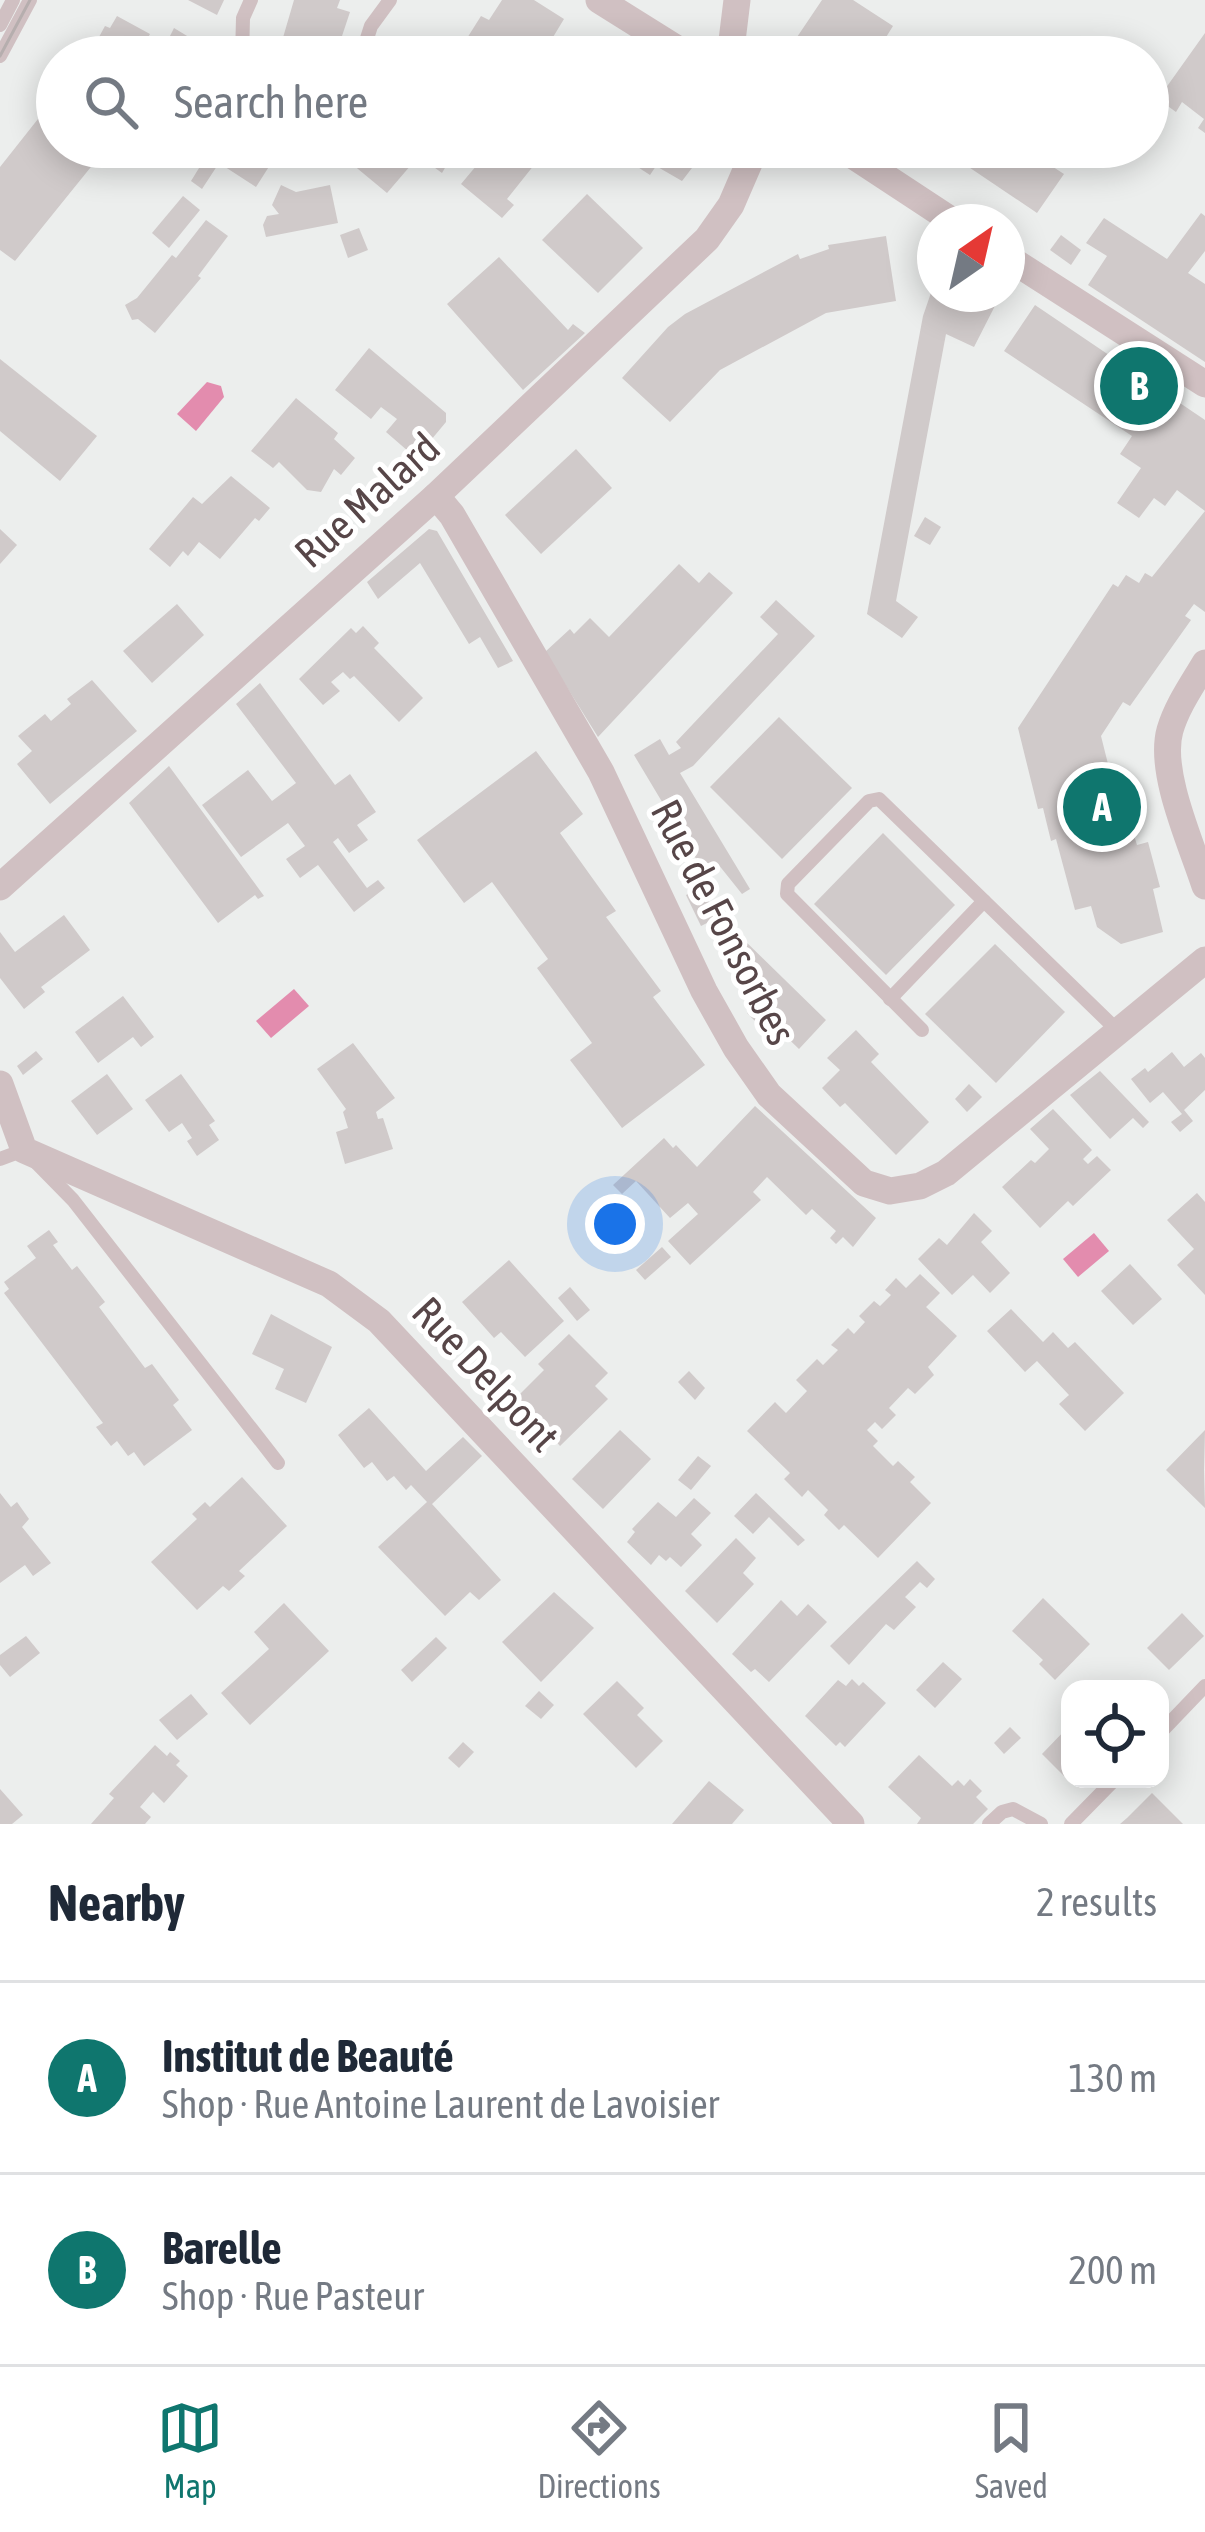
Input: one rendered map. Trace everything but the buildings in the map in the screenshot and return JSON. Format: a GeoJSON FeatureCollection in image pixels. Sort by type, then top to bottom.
{"type":"FeatureCollection","features":[{"type":"Feature","properties":{"kind":"street"},"geometry":{"type":"LineString","coordinates":[[599,0],[656,36]]}},
{"type":"Feature","properties":{"kind":"street"},"geometry":{"type":"LineString","coordinates":[[733,36],[737,0]]}},
{"type":"Feature","properties":{"kind":"street","name":"Rue Malard"},"geometry":{"type":"LineString","coordinates":[[0,887],[436,496],[706,238],[731,205],[747,168]]}},
{"type":"Feature","properties":{"kind":"street"},"geometry":{"type":"LineString","coordinates":[[872,168],[927,204]]}},
{"type":"Feature","properties":{"kind":"street"},"geometry":{"type":"LineString","coordinates":[[1025,269],[1205,384]]}},
{"type":"Feature","properties":{"kind":"street","name":"Rue de Fonsorbes"},"geometry":{"type":"LineString","coordinates":[[436,496],[452,515],[601,772],[704,991],[736,1048],[769,1095],[864,1184],[890,1191],[920,1186],[946,1173],[1205,960]]}},
{"type":"Feature","properties":{"kind":"street"},"geometry":{"type":"LineString","coordinates":[[1205,663],[1168,735],[1170,774],[1205,886]]}},
{"type":"Feature","properties":{"kind":"street"},"geometry":{"type":"LineString","coordinates":[[0,1084],[12,1155]]}},
{"type":"Feature","properties":{"kind":"street","name":"Rue Delpont"},"geometry":{"type":"LineString","coordinates":[[12,1155],[329,1285],[379,1321],[851,1824]]}},
{"type":"Feature","properties":{"kind":"lane"},"geometry":{"type":"LineString","coordinates":[[0,25],[14,0]]}},
{"type":"Feature","properties":{"kind":"lane"},"geometry":{"type":"LineString","coordinates":[[0,56],[30,0]]}},
{"type":"Feature","properties":{"kind":"lane"},"geometry":{"type":"LineString","coordinates":[[243,36],[250,0]]}},
{"type":"Feature","properties":{"kind":"lane"},"geometry":{"type":"LineString","coordinates":[[368,36],[390,0]]}},
{"type":"Feature","properties":{"kind":"lane"},"geometry":{"type":"LineString","coordinates":[[922,1030],[787,894],[788,884],[868,801],[879,799],[1118,1031]]}},
{"type":"Feature","properties":{"kind":"lane"},"geometry":{"type":"LineString","coordinates":[[890,999],[984,901]]}},
{"type":"Feature","properties":{"kind":"lane"},"geometry":{"type":"LineString","coordinates":[[12,1155],[73,1200],[278,1462]]}},
{"type":"Feature","properties":{"kind":"lane"},"geometry":{"type":"LineString","coordinates":[[1169,1723],[1205,1686]]}},
{"type":"Feature","properties":{"kind":"lane"},"geometry":{"type":"LineString","coordinates":[[1071,1824],[1106,1788]]}},
{"type":"Feature","properties":{"kind":"lane"},"geometry":{"type":"LineString","coordinates":[[989,1824],[1013,1809],[1041,1824]]}},
{"type":"Feature","properties":{"kind":"shaded area"},"geometry":{"type":"Polygon","coordinates":[[[207,382],[221,386],[224,397],[196,431],[177,414],[207,382]]]}},
{"type":"Feature","properties":{"kind":"shaded area"},"geometry":{"type":"Polygon","coordinates":[[[294,989],[309,1006],[271,1038],[256,1021],[294,989]]]}},
{"type":"Feature","properties":{"kind":"shaded area"},"geometry":{"type":"Polygon","coordinates":[[[1094,1233],[1109,1251],[1078,1277],[1063,1259],[1094,1233]]]}},
{"type":"Feature","properties":{"kind":"tram line"},"geometry":{"type":"LineString","coordinates":[[0,56],[30,0]]}},
{"type":"Feature","properties":{"kind":"place","name":"Barelle"},"geometry":{"type":"Point","coordinates":[1139,386]}},
{"type":"Feature","properties":{"kind":"place","name":"Institut de Beauté"},"geometry":{"type":"Point","coordinates":[1102,807]}}]}
